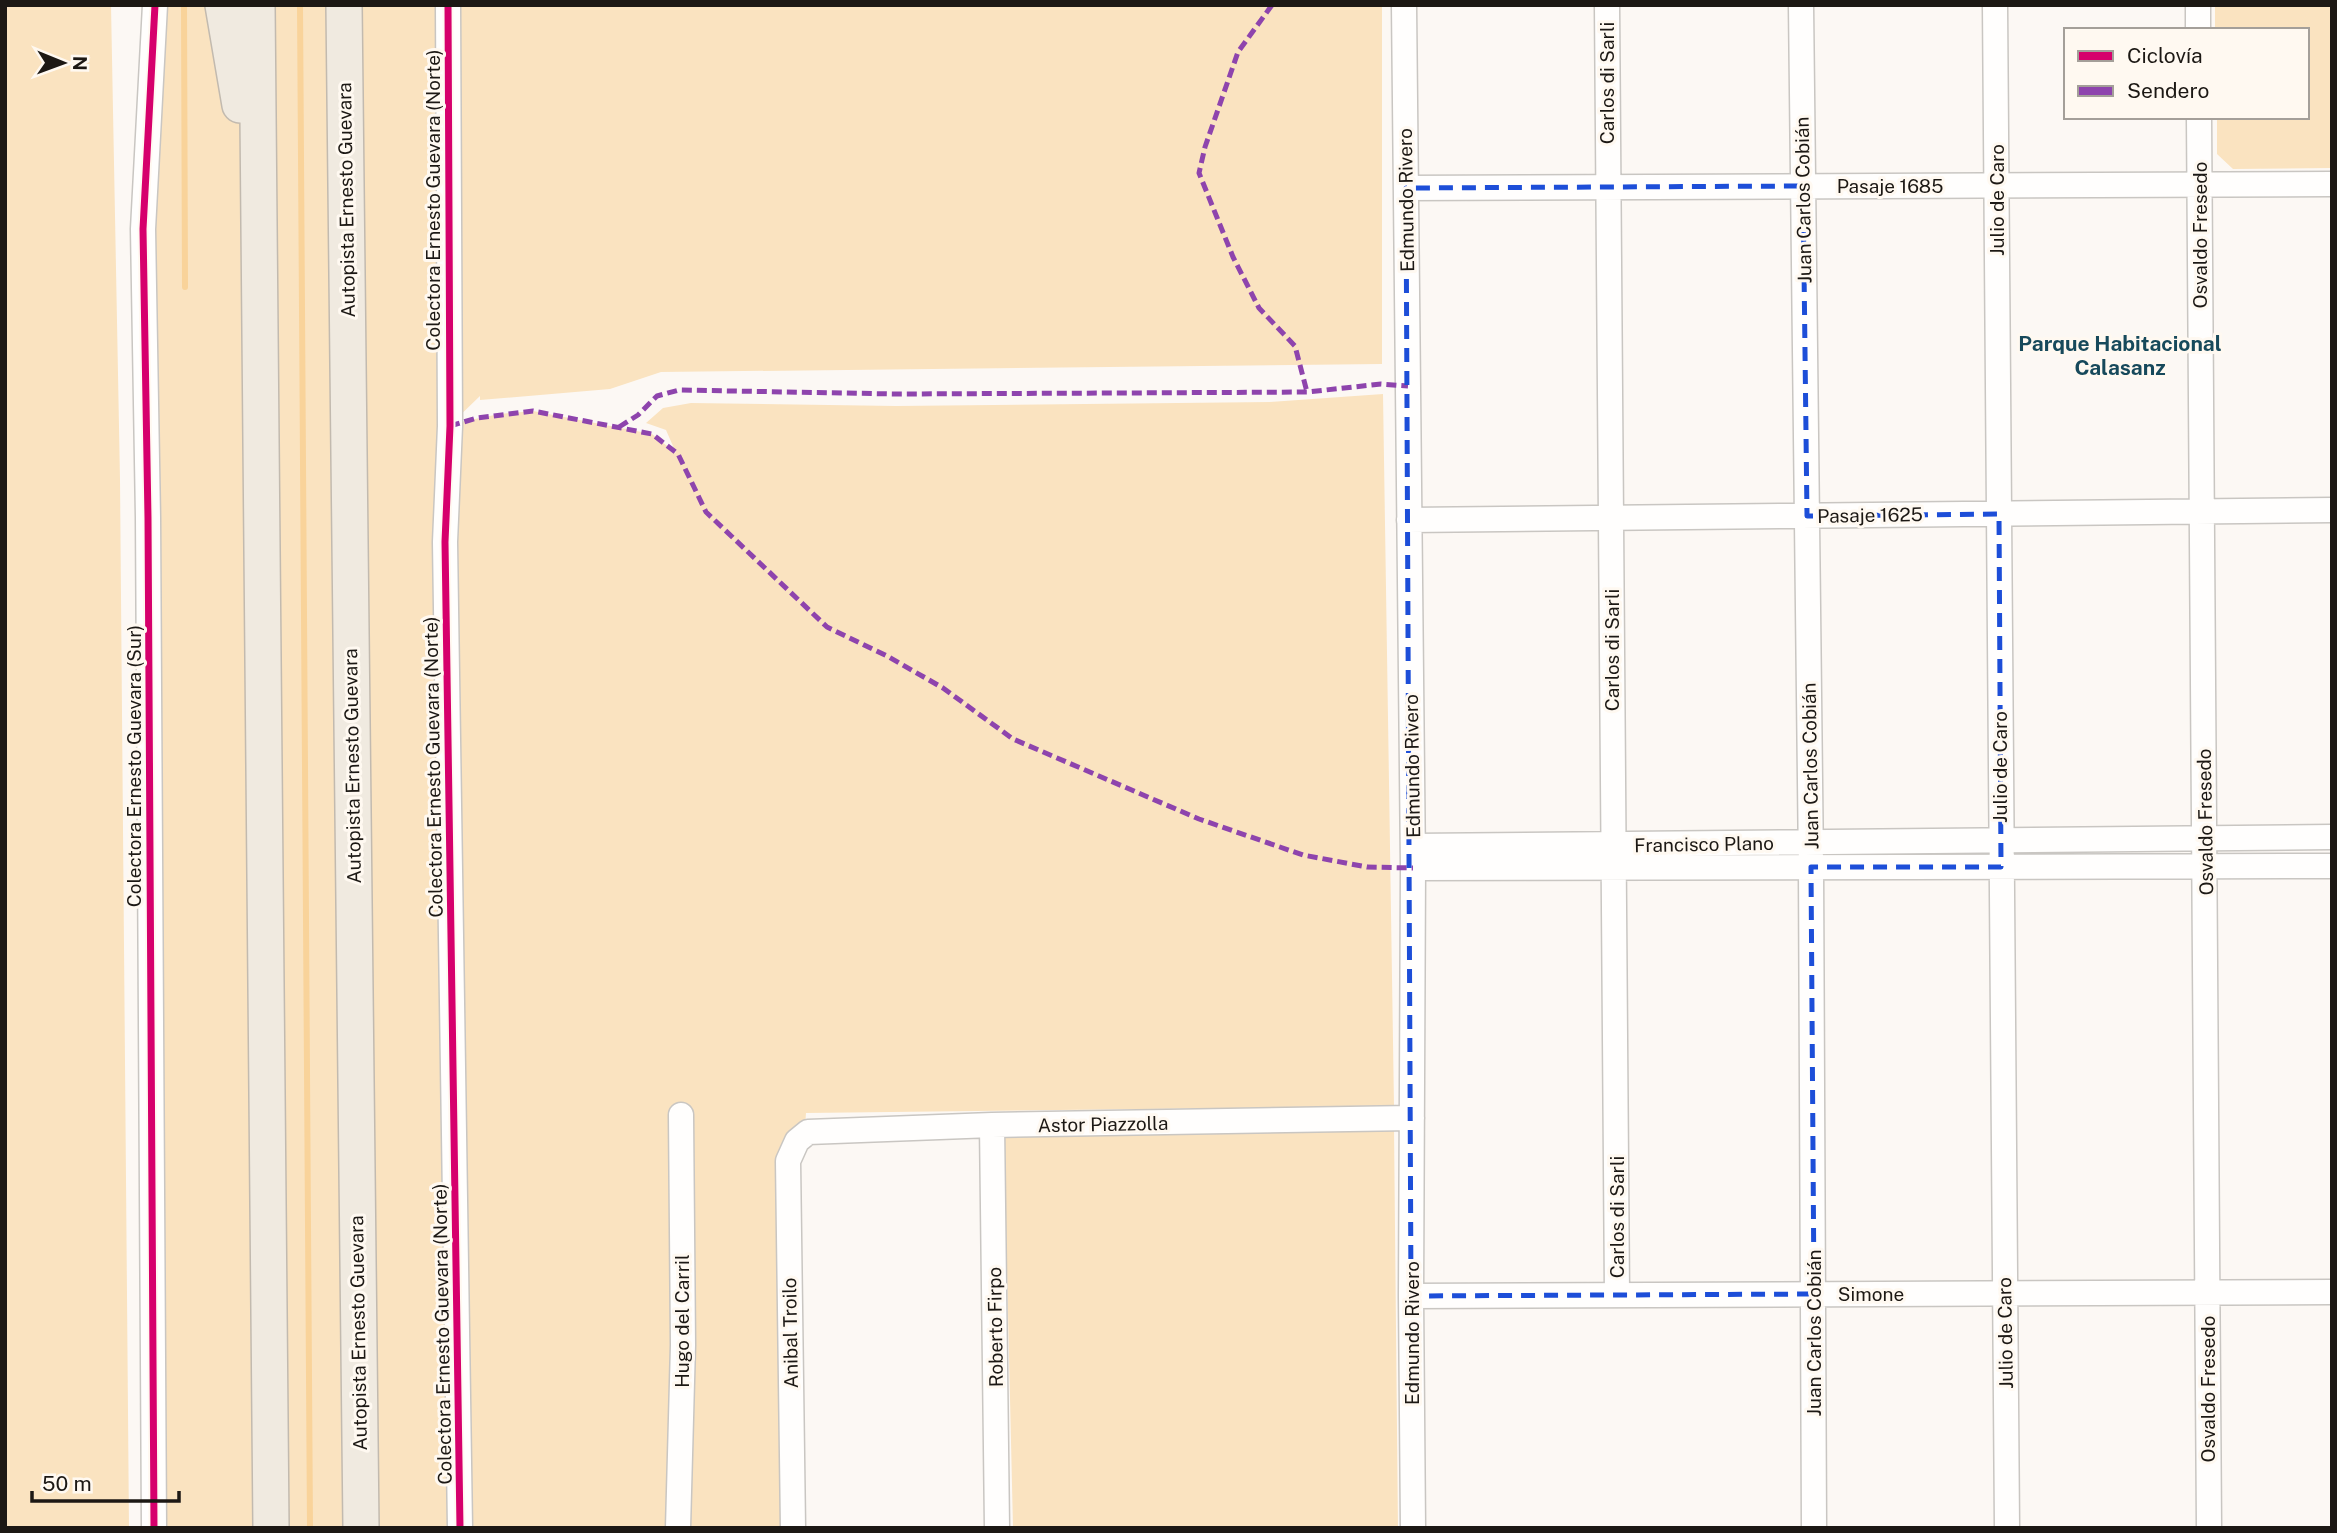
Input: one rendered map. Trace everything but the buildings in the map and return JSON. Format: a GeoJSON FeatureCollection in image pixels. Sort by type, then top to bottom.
{"type":"FeatureCollection","features":[{"type":"Feature","properties":{"kind":"highway"},"geometry":{"type":"LineString","coordinates":[[223,5],[259,226]]}},
{"type":"Feature","properties":{"kind":"highway"},"geometry":{"type":"LineString","coordinates":[[257,5],[271,1528]]}},
{"type":"Feature","properties":{"kind":"highway","name":"Autopista Ernesto Guevara"},"geometry":{"type":"LineString","coordinates":[[344,5],[360,1528]]}},
{"type":"Feature","properties":{"kind":"street","name":"Colectora Ernesto Guevara (Sur)"},"geometry":{"type":"LineString","coordinates":[[154,1528],[148,518],[143,229],[155,5]]}},
{"type":"Feature","properties":{"kind":"street","name":"Colectora Ernesto Guevara (Norte)"},"geometry":{"type":"LineString","coordinates":[[448,5],[450,426],[445,542],[460,1528]]}},
{"type":"Feature","properties":{"kind":"street","name":"Edmundo Rivero"},"geometry":{"type":"LineString","coordinates":[[1404,5],[1413,857],[1413,1528]]}},
{"type":"Feature","properties":{"kind":"street","name":"Carlos di Sarli"},"geometry":{"type":"LineString","coordinates":[[1607,5],[1617,1295]]}},
{"type":"Feature","properties":{"kind":"street","name":"Juan Carlos Cobián"},"geometry":{"type":"LineString","coordinates":[[1801,5],[1811,842],[1814,1528]]}},
{"type":"Feature","properties":{"kind":"street","name":"Julio de Caro"},"geometry":{"type":"LineString","coordinates":[[1995,5],[2007,1528]]}},
{"type":"Feature","properties":{"kind":"street"},"geometry":{"type":"LineString","coordinates":[[2198,5],[2198,28]]}},
{"type":"Feature","properties":{"kind":"street","name":"Osvaldo Fresedo"},"geometry":{"type":"LineString","coordinates":[[2199,119],[2209,1528]]}},
{"type":"Feature","properties":{"kind":"street","name":"Pasaje 1685"},"geometry":{"type":"LineString","coordinates":[[1406,188],[2332,184]]}},
{"type":"Feature","properties":{"kind":"street","name":"Pasaje 1625"},"geometry":{"type":"LineString","coordinates":[[1409,520],[2332,510]]}},
{"type":"Feature","properties":{"kind":"street","name":"Francisco Plano"},"geometry":{"type":"LineString","coordinates":[[1614,856],[1811,842],[2332,837]]}},
{"type":"Feature","properties":{"kind":"street","name":"Francisco Plano"},"geometry":{"type":"LineString","coordinates":[[1413,857],[1614,856],[1811,867],[2332,866]]}},
{"type":"Feature","properties":{"kind":"street","name":"Hugo del Carril"},"geometry":{"type":"LineString","coordinates":[[678,1528],[683,1345],[681,1115]]}},
{"type":"Feature","properties":{"kind":"street","name":"Astor Piazzolla"},"geometry":{"type":"LineString","coordinates":[[797,1141],[808,1132],[817,1131],[992,1125],[1412,1118]]}},
{"type":"Feature","properties":{"kind":"street","name":"Roberto Firpo"},"geometry":{"type":"LineString","coordinates":[[992,1125],[997,1528]]}},
{"type":"Feature","properties":{"kind":"street","name":"Anibal Troilo"},"geometry":{"type":"LineString","coordinates":[[793,1528],[788,1161],[797,1141]]}},
{"type":"Feature","properties":{"kind":"street","name":"Simone"},"geometry":{"type":"LineString","coordinates":[[1411,1296],[2332,1292]]}},
{"type":"Feature","properties":{"kind":"highlighted area"},"geometry":{"type":"Polygon","coordinates":[[[1803,186],[1807,516],[1999,514],[2001,867],[1811,867],[1814,1294],[1411,1296],[1406,188],[1803,186]]]}},
{"type":"Feature","properties":{"kind":"shaded area"},"geometry":{"type":"Polygon","coordinates":[[[5,5],[111,5],[120,479],[129,1528],[5,1528],[5,5]]]}},
{"type":"Feature","properties":{"kind":"shaded area"},"geometry":{"type":"Polygon","coordinates":[[[155,5],[1382,5],[1382,364],[661,372],[610,389],[480,400],[480,396],[451,424],[499,414],[533,411],[652,434],[676,453],[666,430],[646,423],[663,408],[691,403],[896,406],[1270,402],[1383,394],[1394,1106],[806,1113],[805,1127],[790,1136],[784,1528],[154,1528],[155,5]]]}},
{"type":"Feature","properties":{"kind":"shaded area"},"geometry":{"type":"Polygon","coordinates":[[[2215,5],[2332,5],[2332,168],[2233,169],[2217,154],[2217,119],[2309,119],[2309,28],[2215,28],[2215,5]]]}},
{"type":"Feature","properties":{"kind":"shaded area"},"geometry":{"type":"Polygon","coordinates":[[[1394,1128],[1398,1528],[1013,1528],[1004,1139],[1018,1132],[1394,1128]]]}},
{"type":"Feature","properties":{"kind":"waterway"},"geometry":{"type":"LineString","coordinates":[[184,5],[185,287]]}},
{"type":"Feature","properties":{"kind":"waterway"},"geometry":{"type":"LineString","coordinates":[[300,5],[310,1528]]}},
{"type":"Feature","properties":{"kind":"marked path"},"geometry":{"type":"LineString","coordinates":[[1272,5],[1238,52],[1205,147],[1199,173],[1233,257],[1259,308],[1295,346],[1307,392]]}},
{"type":"Feature","properties":{"kind":"marked path"},"geometry":{"type":"LineString","coordinates":[[619,427],[638,415],[657,396],[679,390],[896,394],[1307,392],[1381,384],[1408,386]]}},
{"type":"Feature","properties":{"kind":"marked path"},"geometry":{"type":"LineString","coordinates":[[450,426],[477,418],[533,411],[652,434],[678,454],[706,512],[827,627],[887,656],[943,688],[1013,739],[1199,819],[1303,855],[1367,867],[1413,868]]}},
{"type":"Feature","properties":{"kind":"cycle path"},"geometry":{"type":"LineString","coordinates":[[154,1528],[148,518],[143,229],[155,5]]}},
{"type":"Feature","properties":{"kind":"cycle path"},"geometry":{"type":"LineString","coordinates":[[448,5],[450,426],[445,542],[460,1528]]}},
{"type":"Feature","properties":{"kind":"district","name":"Parque Habitacional Calasanz"},"geometry":{"type":"Point","coordinates":[2120,355]}}]}
